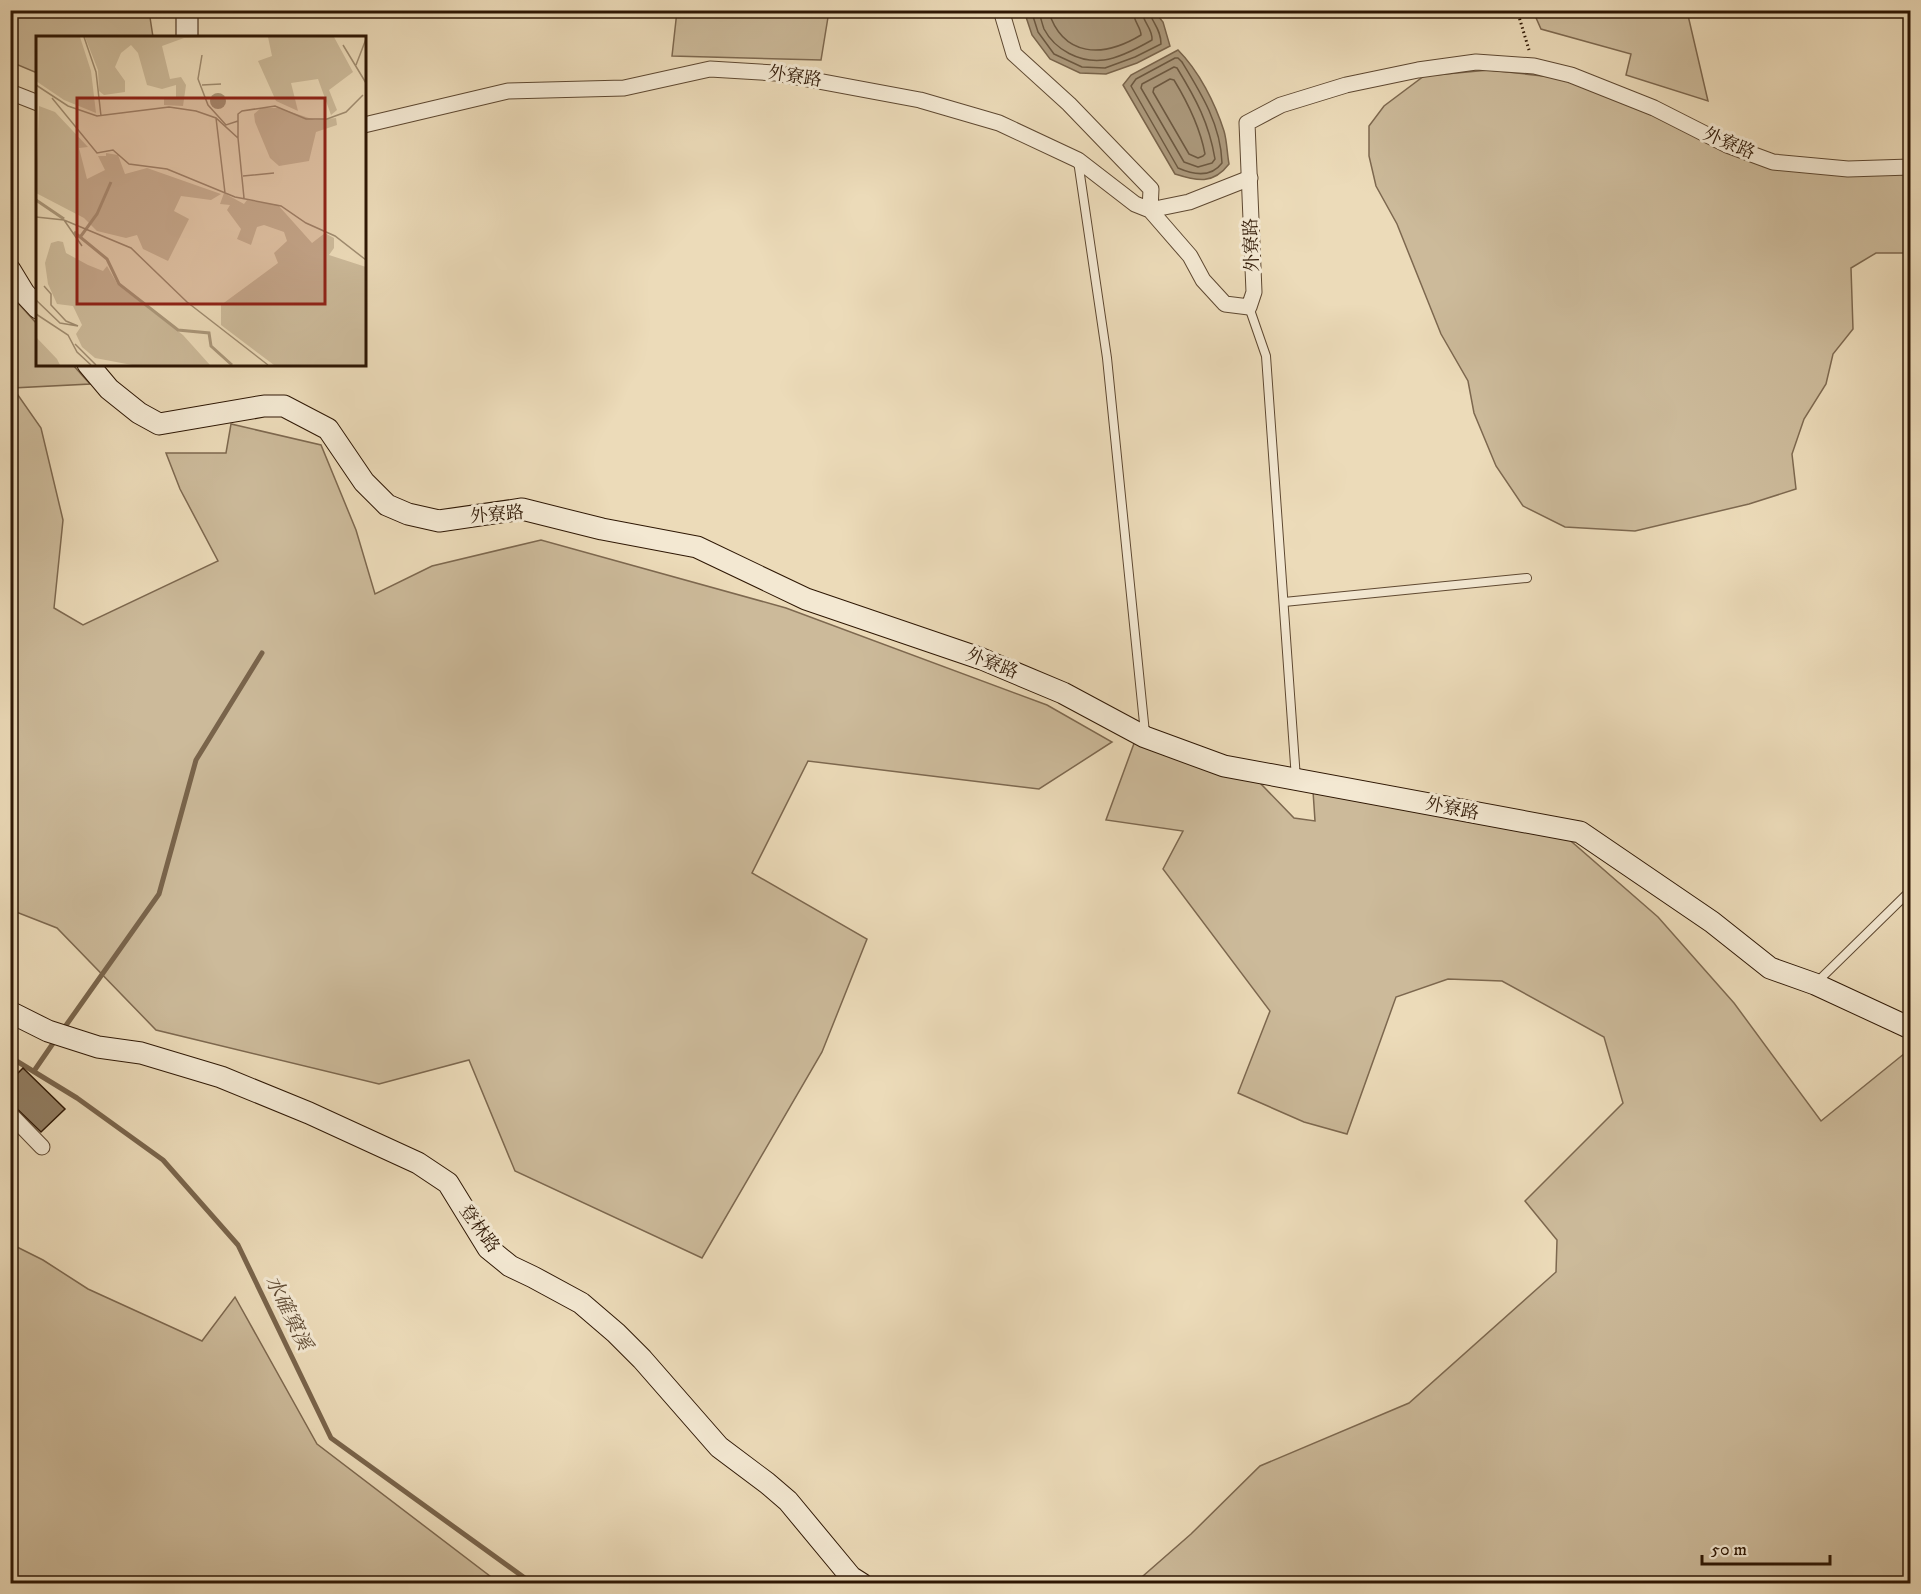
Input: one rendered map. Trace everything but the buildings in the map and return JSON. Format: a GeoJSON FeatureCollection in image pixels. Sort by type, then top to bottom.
{"type":"FeatureCollection","features":[{"type":"Feature","properties":{"kind":"street"},"geometry":{"type":"LineString","coordinates":[[187,10],[187,36]]}},
{"type":"Feature","properties":{"kind":"street"},"geometry":{"type":"LineString","coordinates":[[1001,10],[1014,54],[1069,104],[1151,189],[1150,210],[1189,202],[1250,178]]}},
{"type":"Feature","properties":{"kind":"street","name":"外寮路"},"geometry":{"type":"LineString","coordinates":[[366,125],[508,91],[624,88],[710,69],[775,73],[920,100],[999,123],[1078,160],[1135,204],[1150,210],[1190,256],[1203,280],[1224,304],[1249,307],[1254,292],[1247,123],[1281,105],[1346,85],[1418,70],[1476,62],[1534,66],[1571,75],[1654,108],[1727,145],[1773,162],[1848,169],[1911,167]]}},
{"type":"Feature","properties":{"kind":"street"},"geometry":{"type":"LineString","coordinates":[[10,92],[36,102]]}},
{"type":"Feature","properties":{"kind":"street"},"geometry":{"type":"LineString","coordinates":[[10,270],[24,293],[36,306]]}},
{"type":"Feature","properties":{"kind":"street","name":"外寮路"},"geometry":{"type":"LineString","coordinates":[[90,366],[117,395],[139,413],[159,424],[264,406],[285,406],[328,429],[364,482],[387,505],[408,514],[439,521],[522,509],[697,547],[806,599],[982,659],[1063,693],[1145,737],[1224,766],[1580,832],[1712,922],[1770,968],[1815,984],[1911,1028]]}},
{"type":"Feature","properties":{"kind":"street","name":"登林路"},"geometry":{"type":"LineString","coordinates":[[10,1012],[48,1031],[98,1047],[141,1053],[220,1077],[309,1113],[408,1159],[448,1183],[488,1248],[510,1266],[581,1303],[616,1333],[642,1359],[719,1447],[788,1501],[851,1577],[862,1584]]}},
{"type":"Feature","properties":{"kind":"street"},"geometry":{"type":"LineString","coordinates":[[10,1114],[42,1147]]}},
{"type":"Feature","properties":{"kind":"lane"},"geometry":{"type":"LineString","coordinates":[[1078,160],[1107,357],[1145,737]]}},
{"type":"Feature","properties":{"kind":"lane"},"geometry":{"type":"LineString","coordinates":[[1249,307],[1266,356],[1296,780]]}},
{"type":"Feature","properties":{"kind":"lane"},"geometry":{"type":"LineString","coordinates":[[1284,602],[1527,578]]}},
{"type":"Feature","properties":{"kind":"lane"},"geometry":{"type":"LineString","coordinates":[[1815,984],[1909,892]]}},
{"type":"Feature","properties":{"kind":"path"},"geometry":{"type":"LineString","coordinates":[[1517,10],[1534,66]]}},
{"type":"Feature","properties":{"kind":"shaded area"},"geometry":{"type":"Polygon","coordinates":[[[677,10],[829,11],[821,60],[672,56],[677,10]]]}},
{"type":"Feature","properties":{"kind":"shaded area"},"geometry":{"type":"Polygon","coordinates":[[[10,11],[149,11],[153,36],[36,36],[36,73],[11,62],[10,11]]]}},
{"type":"Feature","properties":{"kind":"shaded area"},"geometry":{"type":"Polygon","coordinates":[[[1533,11],[1687,11],[1708,101],[1626,75],[1631,54],[1541,29],[1533,11]]]}},
{"type":"Feature","properties":{"kind":"shaded area"},"geometry":{"type":"Polygon","coordinates":[[[1489,70],[1561,78],[1622,98],[1739,154],[1910,169],[1910,253],[1876,253],[1851,268],[1853,329],[1833,354],[1826,384],[1804,419],[1792,454],[1796,489],[1749,504],[1635,531],[1565,527],[1523,506],[1496,466],[1474,413],[1468,381],[1441,334],[1397,224],[1376,186],[1369,156],[1369,126],[1384,106],[1424,76],[1489,70]]]}},
{"type":"Feature","properties":{"kind":"shaded area"},"geometry":{"type":"Polygon","coordinates":[[[10,294],[36,323],[36,366],[74,366],[90,384],[13,388],[41,428],[63,520],[54,608],[83,625],[218,561],[180,489],[166,453],[226,453],[231,424],[321,445],[356,530],[375,594],[432,566],[541,540],[786,608],[1047,705],[1112,742],[1039,789],[808,761],[752,873],[867,939],[822,1052],[702,1258],[515,1171],[469,1060],[379,1084],[156,1030],[57,928],[11,910],[10,294]]]}},
{"type":"Feature","properties":{"kind":"shaded area"},"geometry":{"type":"Polygon","coordinates":[[[1136,738],[1260,783],[1294,818],[1315,821],[1313,791],[1557,829],[1658,917],[1734,1003],[1821,1121],[1910,1049],[1910,1583],[1135,1583],[1191,1534],[1260,1466],[1409,1403],[1556,1272],[1557,1240],[1525,1201],[1623,1103],[1604,1037],[1502,981],[1448,979],[1396,997],[1347,1134],[1304,1122],[1238,1093],[1270,1011],[1163,869],[1183,831],[1106,820],[1136,738]]]}},
{"type":"Feature","properties":{"kind":"shaded area"},"geometry":{"type":"Polygon","coordinates":[[[11,1244],[43,1260],[88,1289],[202,1341],[235,1297],[317,1444],[499,1583],[11,1583],[11,1244]]]}},
{"type":"Feature","properties":{"kind":"water"},"geometry":{"type":"Polygon","coordinates":[[[1024,11],[1154,11],[1163,22],[1170,46],[1137,63],[1106,74],[1080,73],[1050,59],[1032,35],[1024,11]]]}},
{"type":"Feature","properties":{"kind":"water"},"geometry":{"type":"Polygon","coordinates":[[[1178,50],[1206,88],[1225,135],[1229,164],[1217,175],[1204,180],[1175,174],[1123,85],[1131,75],[1178,50]]]}},
{"type":"Feature","properties":{"kind":"waterway"},"geometry":{"type":"LineString","coordinates":[[62,1031],[159,894],[196,760],[262,653]]}},
{"type":"Feature","properties":{"kind":"waterway"},"geometry":{"type":"LineString","coordinates":[[34,1071],[56,1039]]}},
{"type":"Feature","properties":{"kind":"waterway","name":"水確窠溪"},"geometry":{"type":"LineString","coordinates":[[10,1057],[77,1098],[163,1160],[238,1245],[331,1438],[533,1584]]}}]}
